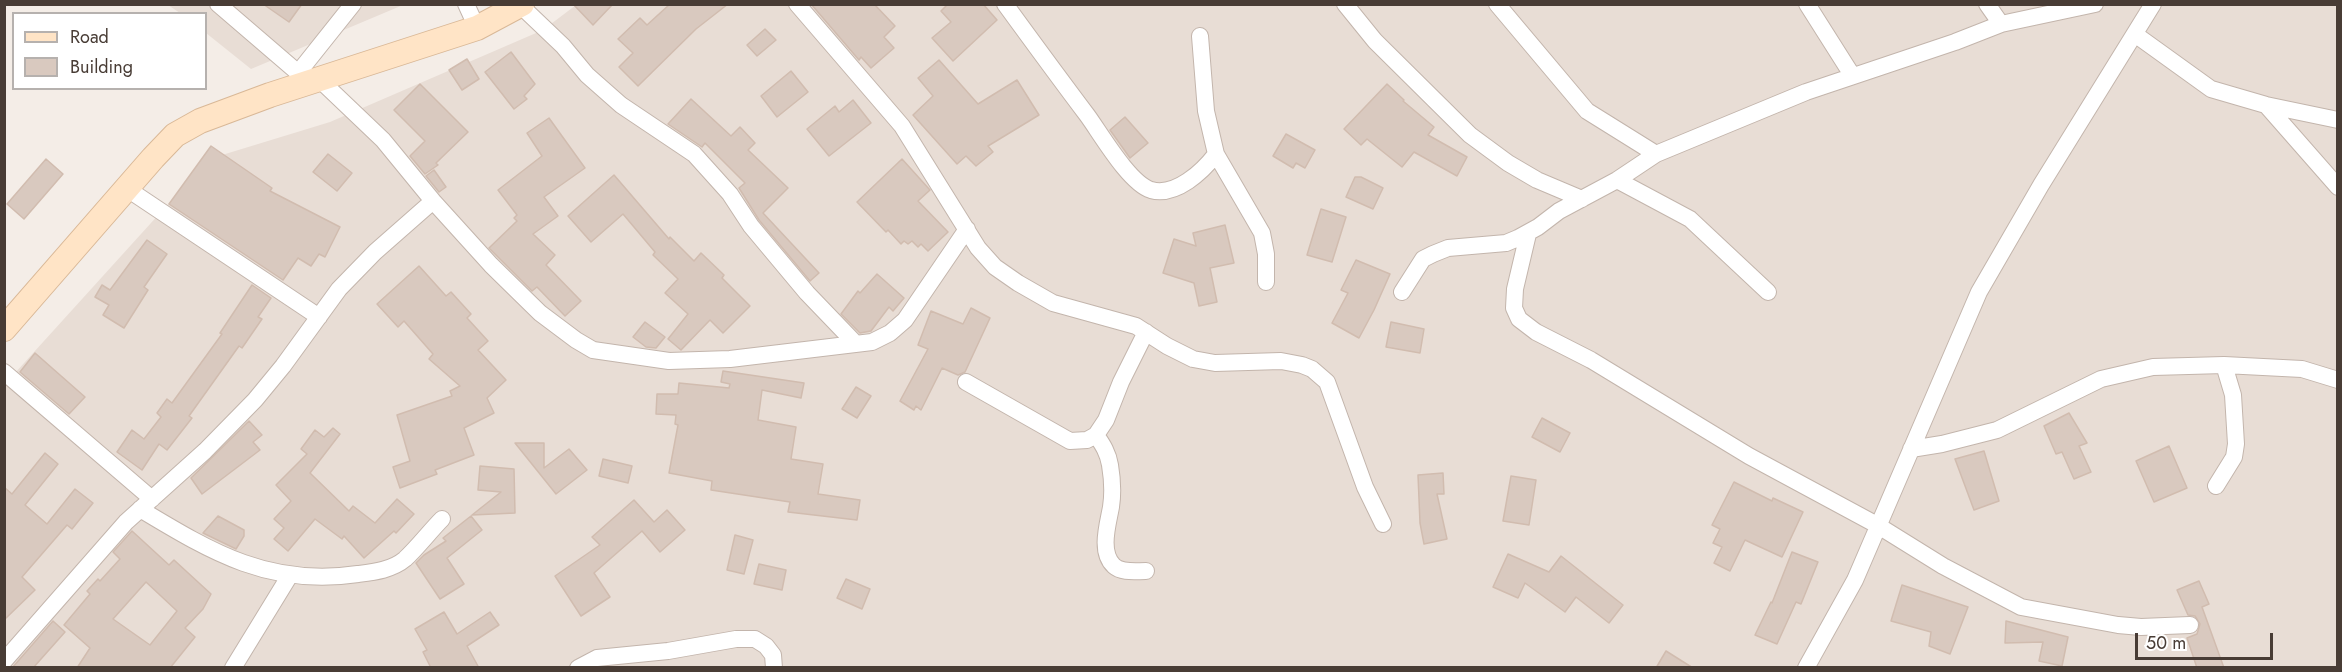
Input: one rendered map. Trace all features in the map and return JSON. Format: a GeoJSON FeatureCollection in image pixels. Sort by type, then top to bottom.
{"type":"FeatureCollection","features":[{"type":"Feature","properties":{"kind":"street"},"geometry":{"type":"LineString","coordinates":[[218,4],[383,140],[433,201],[491,265],[540,313],[593,350],[669,361],[730,359],[872,342],[890,333],[905,320],[967,229]]}},
{"type":"Feature","properties":{"kind":"street"},"geometry":{"type":"LineString","coordinates":[[309,79],[353,4]]}},
{"type":"Feature","properties":{"kind":"street"},"geometry":{"type":"LineString","coordinates":[[466,4],[477,28]]}},
{"type":"Feature","properties":{"kind":"street"},"geometry":{"type":"LineString","coordinates":[[797,4],[902,126],[978,248],[995,267],[1018,284],[1053,303],[1136,326],[1193,359],[1215,363],[1281,361],[1312,369],[1327,382],[1365,487],[1383,524]]}},
{"type":"Feature","properties":{"kind":"street"},"geometry":{"type":"LineString","coordinates":[[1005,4],[1112,151],[1136,180],[1152,190],[1174,189],[1206,167],[1216,154]]}},
{"type":"Feature","properties":{"kind":"street"},"geometry":{"type":"LineString","coordinates":[[1345,4],[1375,41],[1470,135],[1508,163],[1537,180],[1582,199]]}},
{"type":"Feature","properties":{"kind":"street"},"geometry":{"type":"LineString","coordinates":[[1497,4],[1587,111],[1656,154]]}},
{"type":"Feature","properties":{"kind":"street"},"geometry":{"type":"LineString","coordinates":[[1807,4],[1852,75]]}},
{"type":"Feature","properties":{"kind":"street"},"geometry":{"type":"LineString","coordinates":[[1987,4],[2001,24]]}},
{"type":"Feature","properties":{"kind":"street"},"geometry":{"type":"LineString","coordinates":[[1402,292],[1423,259],[1448,248],[1506,243],[1528,234],[1559,211],[1617,180],[1656,154],[1852,75],[1955,42],[2001,24],[2095,4]]}},
{"type":"Feature","properties":{"kind":"street"},"geometry":{"type":"LineString","coordinates":[[4,329],[175,135],[200,121],[309,79],[477,28],[521,5],[563,46],[586,75],[621,105],[694,154],[730,194],[751,226],[807,293],[856,344]]}},
{"type":"Feature","properties":{"kind":"street"},"geometry":{"type":"LineString","coordinates":[[1806,668],[1855,580],[1979,292],[2041,185],[2136,35],[2147,7]]}},
{"type":"Feature","properties":{"kind":"street"},"geometry":{"type":"LineString","coordinates":[[2136,35],[2211,89],[2266,105],[2337,120]]}},
{"type":"Feature","properties":{"kind":"street"},"geometry":{"type":"LineString","coordinates":[[1200,36],[1206,111],[1216,154],[1262,233],[1266,254],[1266,282]]}},
{"type":"Feature","properties":{"kind":"street"},"geometry":{"type":"LineString","coordinates":[[2266,105],[2337,187]]}},
{"type":"Feature","properties":{"kind":"street"},"geometry":{"type":"LineString","coordinates":[[1617,180],[1690,219],[1768,292]]}},
{"type":"Feature","properties":{"kind":"street"},"geometry":{"type":"LineString","coordinates":[[126,188],[319,317]]}},
{"type":"Feature","properties":{"kind":"street"},"geometry":{"type":"LineString","coordinates":[[4,660],[99,550],[146,504],[206,451],[255,400],[284,366],[339,289],[375,252],[433,201]]}},
{"type":"Feature","properties":{"kind":"street"},"geometry":{"type":"LineString","coordinates":[[1528,234],[1515,289],[1514,308],[1519,319],[1536,332],[1591,360],[1749,456],[1878,525],[1943,566],[2021,607],[2118,625],[2141,627],[2190,625]]}},
{"type":"Feature","properties":{"kind":"street"},"geometry":{"type":"LineString","coordinates":[[966,382],[1070,441],[1087,440],[1096,435],[1106,420],[1121,382],[1146,333]]}},
{"type":"Feature","properties":{"kind":"street"},"geometry":{"type":"LineString","coordinates":[[1911,448],[1942,444],[1997,430],[2101,379],[2153,367],[2224,365],[2302,369],[2337,380]]}},
{"type":"Feature","properties":{"kind":"street"},"geometry":{"type":"LineString","coordinates":[[2216,486],[2234,457],[2236,444],[2233,395],[2224,365]]}},
{"type":"Feature","properties":{"kind":"street"},"geometry":{"type":"LineString","coordinates":[[4,372],[146,504],[200,545],[256,568],[290,575],[334,578],[382,571],[404,559],[442,519]]}},
{"type":"Feature","properties":{"kind":"street"},"geometry":{"type":"LineString","coordinates":[[1096,435],[1106,449],[1110,466],[1111,505],[1106,553],[1116,568],[1128,572],[1146,571]]}},
{"type":"Feature","properties":{"kind":"street"},"geometry":{"type":"LineString","coordinates":[[233,668],[290,575]]}},
{"type":"Feature","properties":{"kind":"street"},"geometry":{"type":"LineString","coordinates":[[578,668],[597,658],[616,662],[736,639],[755,639],[766,646],[773,655],[774,668]]}},
{"type":"Feature","properties":{"kind":"shaded area"},"geometry":{"type":"Polygon","coordinates":[[[168,5],[403,5],[251,69],[207,34],[207,12],[178,12],[168,5]]]}},
{"type":"Feature","properties":{"kind":"shaded area"},"geometry":{"type":"Polygon","coordinates":[[[576,5],[2337,5],[2337,667],[5,668],[5,384],[209,159],[330,122],[543,30],[576,5]]]}},
{"type":"Feature","properties":{"kind":"building"},"geometry":{"type":"Polygon","coordinates":[[[263,4],[302,4],[289,22],[263,4]]]}},
{"type":"Feature","properties":{"kind":"building"},"geometry":{"type":"Polygon","coordinates":[[[573,4],[613,4],[593,25],[573,4]]]}},
{"type":"Feature","properties":{"kind":"building"},"geometry":{"type":"Polygon","coordinates":[[[670,4],[728,4],[696,29],[638,86],[619,67],[633,53],[618,39],[640,18],[647,25],[670,4]]]}},
{"type":"Feature","properties":{"kind":"building"},"geometry":{"type":"Polygon","coordinates":[[[811,4],[874,4],[895,26],[884,37],[894,48],[871,68],[861,57],[859,60],[811,4]]]}},
{"type":"Feature","properties":{"kind":"building"},"geometry":{"type":"Polygon","coordinates":[[[948,4],[983,4],[997,20],[953,61],[932,38],[951,22],[941,11],[948,4]]]}},
{"type":"Feature","properties":{"kind":"building"},"geometry":{"type":"Polygon","coordinates":[[[765,29],[776,40],[757,56],[747,45],[765,29]]]}},
{"type":"Feature","properties":{"kind":"building"},"geometry":{"type":"Polygon","coordinates":[[[511,52],[535,84],[524,96],[527,99],[514,109],[485,72],[511,52]]]}},
{"type":"Feature","properties":{"kind":"building"},"geometry":{"type":"Polygon","coordinates":[[[467,59],[479,79],[462,90],[449,70],[467,59]]]}},
{"type":"Feature","properties":{"kind":"building"},"geometry":{"type":"Polygon","coordinates":[[[939,60],[978,104],[1017,80],[1039,115],[988,146],[993,152],[976,166],[966,156],[957,164],[913,115],[933,96],[918,78],[939,60]]]}},
{"type":"Feature","properties":{"kind":"building"},"geometry":{"type":"Polygon","coordinates":[[[791,71],[808,92],[777,117],[761,96],[791,71]]]}},
{"type":"Feature","properties":{"kind":"building"},"geometry":{"type":"Polygon","coordinates":[[[420,84],[468,132],[436,163],[438,165],[425,174],[410,156],[425,141],[394,110],[420,84]]]}},
{"type":"Feature","properties":{"kind":"building"},"geometry":{"type":"Polygon","coordinates":[[[1387,84],[1434,127],[1428,135],[1467,157],[1457,176],[1414,152],[1402,167],[1367,139],[1361,145],[1344,129],[1387,84]]]}},
{"type":"Feature","properties":{"kind":"building"},"geometry":{"type":"Polygon","coordinates":[[[691,99],[731,136],[740,127],[755,143],[748,150],[788,188],[763,213],[819,273],[810,281],[759,220],[739,188],[745,183],[705,143],[702,147],[668,124],[691,99]]]}},
{"type":"Feature","properties":{"kind":"building"},"geometry":{"type":"Polygon","coordinates":[[[853,100],[871,123],[829,156],[807,129],[835,106],[839,112],[853,100]]]}},
{"type":"Feature","properties":{"kind":"building"},"geometry":{"type":"Polygon","coordinates":[[[1125,117],[1148,143],[1130,158],[1110,130],[1125,117]]]}},
{"type":"Feature","properties":{"kind":"building"},"geometry":{"type":"Polygon","coordinates":[[[549,118],[585,168],[544,197],[558,216],[533,234],[555,255],[546,265],[581,301],[565,316],[537,287],[532,291],[489,248],[517,221],[514,218],[517,215],[498,190],[542,156],[527,133],[549,118]]]}},
{"type":"Feature","properties":{"kind":"building"},"geometry":{"type":"Polygon","coordinates":[[[1286,134],[1315,150],[1305,168],[1296,163],[1293,168],[1273,156],[1286,134]]]}},
{"type":"Feature","properties":{"kind":"building"},"geometry":{"type":"Polygon","coordinates":[[[211,146],[272,188],[270,191],[340,227],[325,257],[319,254],[311,266],[298,258],[283,280],[169,204],[211,146]]]}},
{"type":"Feature","properties":{"kind":"building"},"geometry":{"type":"Polygon","coordinates":[[[328,154],[352,173],[337,191],[313,172],[328,154]]]}},
{"type":"Feature","properties":{"kind":"building"},"geometry":{"type":"Polygon","coordinates":[[[46,159],[63,174],[24,219],[7,204],[46,159]]]}},
{"type":"Feature","properties":{"kind":"building"},"geometry":{"type":"Polygon","coordinates":[[[902,159],[930,190],[918,201],[948,232],[928,251],[921,244],[918,247],[912,241],[908,244],[904,241],[901,244],[857,202],[902,159]]]}},
{"type":"Feature","properties":{"kind":"building"},"geometry":{"type":"Polygon","coordinates":[[[434,170],[446,187],[439,192],[426,176],[434,170]]]}},
{"type":"Feature","properties":{"kind":"building"},"geometry":{"type":"Polygon","coordinates":[[[614,175],[669,239],[670,237],[694,261],[701,253],[724,275],[722,278],[750,306],[723,333],[710,320],[681,350],[668,339],[688,314],[665,293],[678,279],[653,255],[655,252],[623,214],[591,242],[568,216],[614,175]]]}},
{"type":"Feature","properties":{"kind":"building"},"geometry":{"type":"Polygon","coordinates":[[[1355,177],[1361,177],[1383,188],[1373,209],[1346,197],[1355,177]]]}},
{"type":"Feature","properties":{"kind":"building"},"geometry":{"type":"Polygon","coordinates":[[[1321,209],[1346,217],[1332,262],[1307,255],[1321,209]]]}},
{"type":"Feature","properties":{"kind":"building"},"geometry":{"type":"Polygon","coordinates":[[[1225,225],[1234,263],[1210,268],[1217,302],[1199,306],[1194,283],[1163,273],[1174,239],[1196,246],[1193,233],[1225,225]]]}},
{"type":"Feature","properties":{"kind":"building"},"geometry":{"type":"Polygon","coordinates":[[[147,240],[167,254],[144,287],[148,290],[124,328],[103,315],[109,305],[95,297],[102,285],[110,290],[147,240]]]}},
{"type":"Feature","properties":{"kind":"building"},"geometry":{"type":"Polygon","coordinates":[[[1356,260],[1390,274],[1359,338],[1332,323],[1348,293],[1341,290],[1356,260]]]}},
{"type":"Feature","properties":{"kind":"building"},"geometry":{"type":"Polygon","coordinates":[[[419,266],[446,296],[451,292],[471,314],[467,318],[488,341],[478,350],[506,380],[487,398],[494,413],[464,428],[474,455],[435,470],[437,474],[400,488],[393,467],[410,461],[397,415],[452,396],[450,391],[460,386],[429,359],[433,354],[404,321],[398,327],[377,304],[419,266]]]}},
{"type":"Feature","properties":{"kind":"building"},"geometry":{"type":"Polygon","coordinates":[[[877,274],[904,298],[893,311],[889,307],[871,331],[860,333],[841,314],[858,291],[860,293],[877,274]]]}},
{"type":"Feature","properties":{"kind":"building"},"geometry":{"type":"Polygon","coordinates":[[[252,285],[271,298],[258,317],[262,319],[242,348],[239,346],[189,416],[192,418],[167,450],[159,444],[142,470],[117,452],[132,430],[144,439],[161,417],[157,413],[167,399],[172,403],[222,334],[220,333],[252,285]]]}},
{"type":"Feature","properties":{"kind":"building"},"geometry":{"type":"Polygon","coordinates":[[[971,308],[990,318],[965,372],[958,375],[942,368],[921,410],[916,406],[914,410],[900,401],[928,349],[918,345],[931,311],[963,324],[971,308]]]}},
{"type":"Feature","properties":{"kind":"building"},"geometry":{"type":"Polygon","coordinates":[[[645,322],[665,337],[656,348],[646,347],[633,337],[645,322]]]}},
{"type":"Feature","properties":{"kind":"building"},"geometry":{"type":"Polygon","coordinates":[[[1391,322],[1424,329],[1420,353],[1386,347],[1391,322]]]}},
{"type":"Feature","properties":{"kind":"building"},"geometry":{"type":"Polygon","coordinates":[[[35,353],[85,397],[69,414],[20,372],[35,353]]]}},
{"type":"Feature","properties":{"kind":"building"},"geometry":{"type":"Polygon","coordinates":[[[723,371],[804,383],[801,398],[762,390],[758,420],[796,427],[791,459],[823,464],[818,494],[860,500],[857,520],[788,512],[790,502],[711,490],[712,481],[669,473],[678,425],[675,424],[676,415],[656,414],[657,394],[678,394],[679,383],[729,388],[730,384],[721,382],[723,371]]]}},
{"type":"Feature","properties":{"kind":"building"},"geometry":{"type":"Polygon","coordinates":[[[856,387],[871,396],[857,418],[842,409],[856,387]]]}},
{"type":"Feature","properties":{"kind":"building"},"geometry":{"type":"Polygon","coordinates":[[[2069,413],[2087,443],[2079,446],[2091,472],[2074,479],[2062,452],[2056,454],[2044,426],[2069,413]]]}},
{"type":"Feature","properties":{"kind":"building"},"geometry":{"type":"Polygon","coordinates":[[[1542,418],[1570,433],[1560,452],[1532,437],[1542,418]]]}},
{"type":"Feature","properties":{"kind":"building"},"geometry":{"type":"Polygon","coordinates":[[[249,421],[262,435],[253,442],[260,450],[202,494],[191,478],[249,421]]]}},
{"type":"Feature","properties":{"kind":"building"},"geometry":{"type":"Polygon","coordinates":[[[333,428],[340,434],[310,473],[349,511],[353,506],[375,523],[397,499],[414,514],[396,533],[394,531],[364,558],[344,536],[342,539],[315,519],[288,551],[274,539],[284,528],[274,519],[291,501],[276,485],[307,454],[301,449],[315,430],[324,437],[333,428]]]}},
{"type":"Feature","properties":{"kind":"building"},"geometry":{"type":"Polygon","coordinates":[[[515,443],[544,443],[544,468],[569,449],[587,470],[556,494],[515,443]]]}},
{"type":"Feature","properties":{"kind":"building"},"geometry":{"type":"Polygon","coordinates":[[[2169,446],[2187,488],[2154,502],[2136,461],[2169,446]]]}},
{"type":"Feature","properties":{"kind":"building"},"geometry":{"type":"Polygon","coordinates":[[[1984,451],[1999,501],[1974,510],[1955,459],[1984,451]]]}},
{"type":"Feature","properties":{"kind":"building"},"geometry":{"type":"Polygon","coordinates":[[[45,453],[58,464],[25,505],[47,524],[75,489],[93,503],[72,529],[67,525],[22,577],[35,590],[4,620],[4,487],[12,494],[45,453]]]}},
{"type":"Feature","properties":{"kind":"building"},"geometry":{"type":"Polygon","coordinates":[[[603,459],[632,466],[628,483],[599,476],[603,459]]]}},
{"type":"Feature","properties":{"kind":"building"},"geometry":{"type":"Polygon","coordinates":[[[480,466],[514,469],[515,513],[472,515],[501,492],[478,490],[480,466]]]}},
{"type":"Feature","properties":{"kind":"building"},"geometry":{"type":"Polygon","coordinates":[[[1443,473],[1444,494],[1437,494],[1447,539],[1424,544],[1420,523],[1418,475],[1443,473]]]}},
{"type":"Feature","properties":{"kind":"building"},"geometry":{"type":"Polygon","coordinates":[[[1511,476],[1536,480],[1529,525],[1503,521],[1511,476]]]}},
{"type":"Feature","properties":{"kind":"building"},"geometry":{"type":"Polygon","coordinates":[[[1734,482],[1772,501],[1773,498],[1803,512],[1782,557],[1745,540],[1730,571],[1714,563],[1722,547],[1713,543],[1720,529],[1712,525],[1734,482]]]}},
{"type":"Feature","properties":{"kind":"building"},"geometry":{"type":"Polygon","coordinates":[[[634,500],[654,522],[667,510],[685,530],[660,552],[642,531],[594,573],[610,597],[581,616],[555,576],[600,545],[592,537],[634,500]]]}},
{"type":"Feature","properties":{"kind":"building"},"geometry":{"type":"Polygon","coordinates":[[[218,516],[244,530],[244,536],[236,549],[203,533],[218,516]]]}},
{"type":"Feature","properties":{"kind":"building"},"geometry":{"type":"Polygon","coordinates":[[[471,516],[482,530],[447,558],[464,584],[440,599],[416,563],[446,541],[443,538],[471,516]]]}},
{"type":"Feature","properties":{"kind":"building"},"geometry":{"type":"Polygon","coordinates":[[[132,531],[169,565],[174,560],[211,594],[203,609],[185,628],[195,637],[170,668],[77,668],[90,648],[64,625],[90,594],[87,591],[98,579],[100,581],[120,559],[113,552],[132,531]],[[146,582],[113,619],[150,645],[177,611],[146,582]]]}},
{"type":"Feature","properties":{"kind":"building"},"geometry":{"type":"Polygon","coordinates":[[[735,535],[753,540],[744,574],[727,570],[735,535]]]}},
{"type":"Feature","properties":{"kind":"building"},"geometry":{"type":"Polygon","coordinates":[[[1792,552],[1818,562],[1801,604],[1796,602],[1777,644],[1755,635],[1772,603],[1792,552]]]}},
{"type":"Feature","properties":{"kind":"building"},"geometry":{"type":"Polygon","coordinates":[[[1508,554],[1549,572],[1561,556],[1623,605],[1609,623],[1576,597],[1565,612],[1525,583],[1518,598],[1493,587],[1508,554]]]}},
{"type":"Feature","properties":{"kind":"building"},"geometry":{"type":"Polygon","coordinates":[[[759,564],[786,570],[782,590],[754,584],[759,564]]]}},
{"type":"Feature","properties":{"kind":"building"},"geometry":{"type":"Polygon","coordinates":[[[846,579],[870,589],[862,609],[837,598],[846,579]]]}},
{"type":"Feature","properties":{"kind":"building"},"geometry":{"type":"Polygon","coordinates":[[[2199,581],[2209,604],[2202,607],[2224,668],[2197,668],[2187,638],[2197,634],[2200,624],[2195,616],[2188,615],[2177,590],[2199,581]]]}},
{"type":"Feature","properties":{"kind":"building"},"geometry":{"type":"Polygon","coordinates":[[[1902,585],[1968,607],[1950,654],[1929,646],[1931,632],[1891,621],[1902,585]]]}},
{"type":"Feature","properties":{"kind":"building"},"geometry":{"type":"Polygon","coordinates":[[[444,612],[457,634],[490,612],[499,625],[467,646],[479,668],[431,668],[423,652],[427,650],[415,629],[444,612]]]}},
{"type":"Feature","properties":{"kind":"building"},"geometry":{"type":"Polygon","coordinates":[[[53,621],[65,632],[33,668],[12,668],[53,621]]]}},
{"type":"Feature","properties":{"kind":"building"},"geometry":{"type":"Polygon","coordinates":[[[2006,621],[2068,637],[2062,666],[2039,661],[2043,642],[2005,643],[2006,621]]]}},
{"type":"Feature","properties":{"kind":"building"},"geometry":{"type":"Polygon","coordinates":[[[1666,651],[1693,668],[1656,668],[1666,651]]]}}]}
